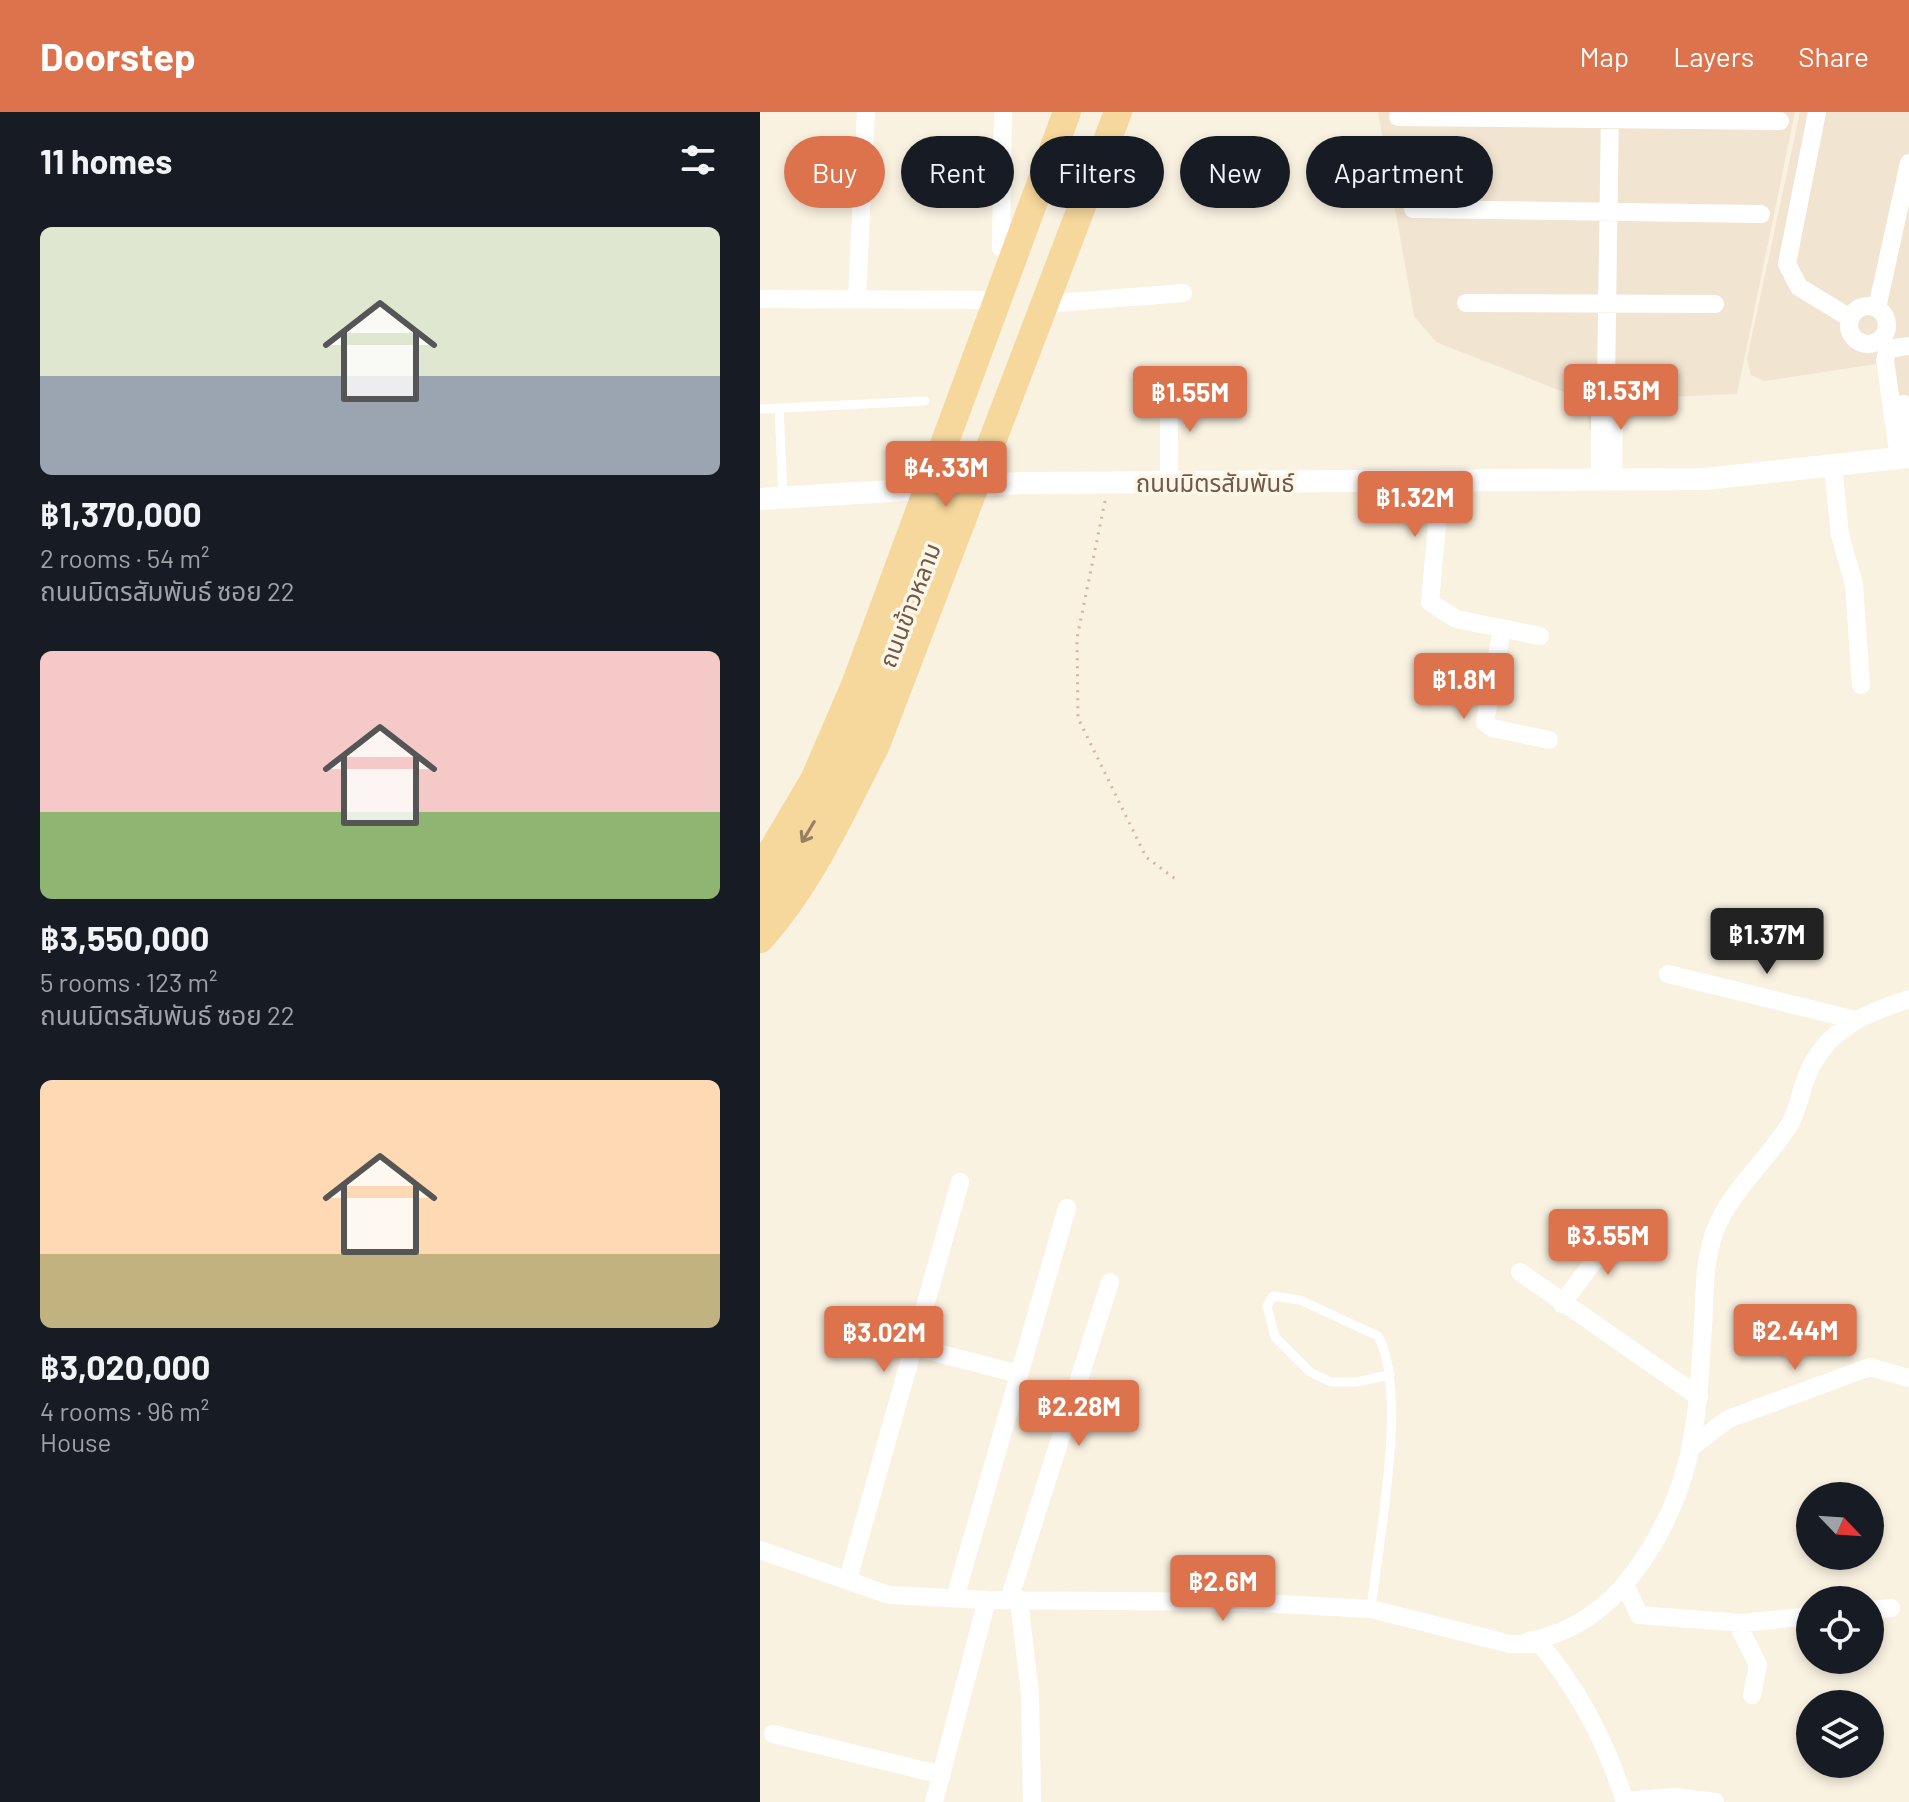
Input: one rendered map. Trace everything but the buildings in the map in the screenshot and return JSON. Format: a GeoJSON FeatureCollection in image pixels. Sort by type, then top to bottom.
{"type":"FeatureCollection","features":[{"type":"Feature","properties":{"kind":"main road"},"geometry":{"type":"LineString","coordinates":[[765,866],[914,488],[1054,112]]}},
{"type":"Feature","properties":{"kind":"main road","name":"ถนนข้าวหลาม"},"geometry":{"type":"LineString","coordinates":[[760,905],[765,866],[814,780],[855,685],[1067,112]]}},
{"type":"Feature","properties":{"kind":"main road","name":"ถนนข้าวหลาม"},"geometry":{"type":"LineString","coordinates":[[765,866],[831,793],[875,694],[1101,112]]}},
{"type":"Feature","properties":{"kind":"main road"},"geometry":{"type":"LineString","coordinates":[[1109,136],[1118,112]]}},
{"type":"Feature","properties":{"kind":"main road"},"geometry":{"type":"LineString","coordinates":[[1025,187],[1021,233],[1025,244],[1034,251],[1046,251],[1057,244],[1081,208]]}},
{"type":"Feature","properties":{"kind":"main road"},"geometry":{"type":"LineString","coordinates":[[760,939],[775,923],[829,838],[876,745],[941,583],[975,485],[1081,208]]}},
{"type":"Feature","properties":{"kind":"main road"},"geometry":{"type":"LineString","coordinates":[[963,351],[957,381],[959,399],[963,410],[973,417],[985,417],[996,410],[1016,380]]}},
{"type":"Feature","properties":{"kind":"main road"},"geometry":{"type":"LineString","coordinates":[[883,567],[920,532],[933,534],[944,550],[941,583]]}},
{"type":"Feature","properties":{"kind":"main road"},"geometry":{"type":"LineString","coordinates":[[819,733],[836,704],[856,701],[871,706],[878,714],[876,745]]}},
{"type":"Feature","properties":{"kind":"street"},"geometry":{"type":"LineString","coordinates":[[857,297],[866,112]]}},
{"type":"Feature","properties":{"kind":"street"},"geometry":{"type":"LineString","coordinates":[[1001,248],[1003,112]]}},
{"type":"Feature","properties":{"kind":"street"},"geometry":{"type":"LineString","coordinates":[[1817,112],[1787,264],[1799,287],[1850,318]]}},
{"type":"Feature","properties":{"kind":"street"},"geometry":{"type":"LineString","coordinates":[[1606,481],[1600,409],[1606,380],[1610,116]]}},
{"type":"Feature","properties":{"kind":"street"},"geometry":{"type":"LineString","coordinates":[[1398,117],[1610,116],[1780,121]]}},
{"type":"Feature","properties":{"kind":"street"},"geometry":{"type":"LineString","coordinates":[[1904,458],[1885,360],[1887,322],[1877,308],[1909,163]]}},
{"type":"Feature","properties":{"kind":"street"},"geometry":{"type":"LineString","coordinates":[[1413,209],[1608,209],[1761,214]]}},
{"type":"Feature","properties":{"kind":"street"},"geometry":{"type":"LineString","coordinates":[[1043,304],[1183,293]]}},
{"type":"Feature","properties":{"kind":"street"},"geometry":{"type":"LineString","coordinates":[[760,299],[857,297],[983,300]]}},
{"type":"Feature","properties":{"kind":"street"},"geometry":{"type":"LineString","coordinates":[[1466,303],[1715,304]]}},
{"type":"Feature","properties":{"kind":"street"},"geometry":{"type":"LineString","coordinates":[[1877,308],[1859,308],[1850,318],[1849,330],[1857,341],[1909,346]]}},
{"type":"Feature","properties":{"kind":"street"},"geometry":{"type":"LineString","coordinates":[[1884,344],[1896,358],[1909,437]]}},
{"type":"Feature","properties":{"kind":"street"},"geometry":{"type":"LineString","coordinates":[[1169,386],[1169,481]]}},
{"type":"Feature","properties":{"kind":"street","name":"ถนนมิตรสัมพันธ์"},"geometry":{"type":"LineString","coordinates":[[760,499],[975,485],[1109,482],[1705,479],[1904,458]]}},
{"type":"Feature","properties":{"kind":"street"},"geometry":{"type":"LineString","coordinates":[[1833,466],[1840,535],[1854,584],[1861,685]]}},
{"type":"Feature","properties":{"kind":"street"},"geometry":{"type":"LineString","coordinates":[[1441,480],[1430,602],[1456,619],[1540,636]]}},
{"type":"Feature","properties":{"kind":"street"},"geometry":{"type":"LineString","coordinates":[[1502,629],[1485,722],[1492,728],[1549,740]]}},
{"type":"Feature","properties":{"kind":"street"},"geometry":{"type":"LineString","coordinates":[[1668,974],[1855,1020]]}},
{"type":"Feature","properties":{"kind":"street"},"geometry":{"type":"LineString","coordinates":[[1510,1644],[1552,1637],[1601,1609],[1625,1584],[1657,1541],[1682,1486],[1694,1445],[1706,1264],[1716,1229],[1728,1207],[1777,1145],[1795,1113],[1805,1079],[1825,1042],[1855,1020],[1908,1001]]}},
{"type":"Feature","properties":{"kind":"street"},"geometry":{"type":"LineString","coordinates":[[848,1579],[960,1182]]}},
{"type":"Feature","properties":{"kind":"street"},"geometry":{"type":"LineString","coordinates":[[955,1598],[1067,1208]]}},
{"type":"Feature","properties":{"kind":"street"},"geometry":{"type":"LineString","coordinates":[[1562,1304],[1620,1226]]}},
{"type":"Feature","properties":{"kind":"street"},"geometry":{"type":"LineString","coordinates":[[1520,1272],[1699,1397]]}},
{"type":"Feature","properties":{"kind":"street"},"geometry":{"type":"LineString","coordinates":[[1032,1802],[1030,1694],[1014,1600],[1110,1282]]}},
{"type":"Feature","properties":{"kind":"street"},"geometry":{"type":"LineString","coordinates":[[914,1347],[1019,1374]]}},
{"type":"Feature","properties":{"kind":"street"},"geometry":{"type":"LineString","coordinates":[[1694,1445],[1728,1419],[1870,1367],[1909,1378]]}},
{"type":"Feature","properties":{"kind":"street"},"geometry":{"type":"LineString","coordinates":[[760,1550],[889,1595],[987,1600],[1242,1602],[1371,1609],[1510,1644],[1540,1644],[1566,1674],[1593,1722],[1624,1801],[1675,1797],[1715,1802]]}},
{"type":"Feature","properties":{"kind":"street"},"geometry":{"type":"LineString","coordinates":[[1625,1584],[1639,1615],[1737,1623],[1796,1617]]}},
{"type":"Feature","properties":{"kind":"street"},"geometry":{"type":"LineString","coordinates":[[934,1802],[987,1600]]}},
{"type":"Feature","properties":{"kind":"street"},"geometry":{"type":"LineString","coordinates":[[1884,1609],[1891,1608]]}},
{"type":"Feature","properties":{"kind":"street"},"geometry":{"type":"LineString","coordinates":[[1737,1623],[1758,1665],[1752,1695]]}},
{"type":"Feature","properties":{"kind":"street"},"geometry":{"type":"LineString","coordinates":[[773,1734],[942,1775]]}},
{"type":"Feature","properties":{"kind":"lane"},"geometry":{"type":"LineString","coordinates":[[760,409],[925,401]]}},
{"type":"Feature","properties":{"kind":"lane"},"geometry":{"type":"LineString","coordinates":[[779,408],[783,497]]}},
{"type":"Feature","properties":{"kind":"lane"},"geometry":{"type":"LineString","coordinates":[[1371,1609],[1390,1446],[1390,1375],[1385,1348],[1378,1336],[1300,1300],[1273,1296],[1267,1306],[1275,1337],[1310,1372],[1331,1382],[1356,1382],[1390,1375]]}},
{"type":"Feature","properties":{"kind":"path"},"geometry":{"type":"LineString","coordinates":[[1109,482],[1077,638],[1078,718],[1110,791],[1146,857],[1178,881]]}},
{"type":"Feature","properties":{"kind":"shaded area"},"geometry":{"type":"Polygon","coordinates":[[[1378,112],[1795,112],[1737,394],[1623,399],[1619,432],[1589,430],[1587,401],[1436,342],[1414,316],[1395,208],[1493,208],[1493,136],[1382,136],[1378,112]]]}},
{"type":"Feature","properties":{"kind":"shaded area"},"geometry":{"type":"Polygon","coordinates":[[[1800,112],[1909,112],[1909,439],[1889,441],[1876,364],[1765,381],[1751,375],[1747,359],[1800,112]]]}}]}
